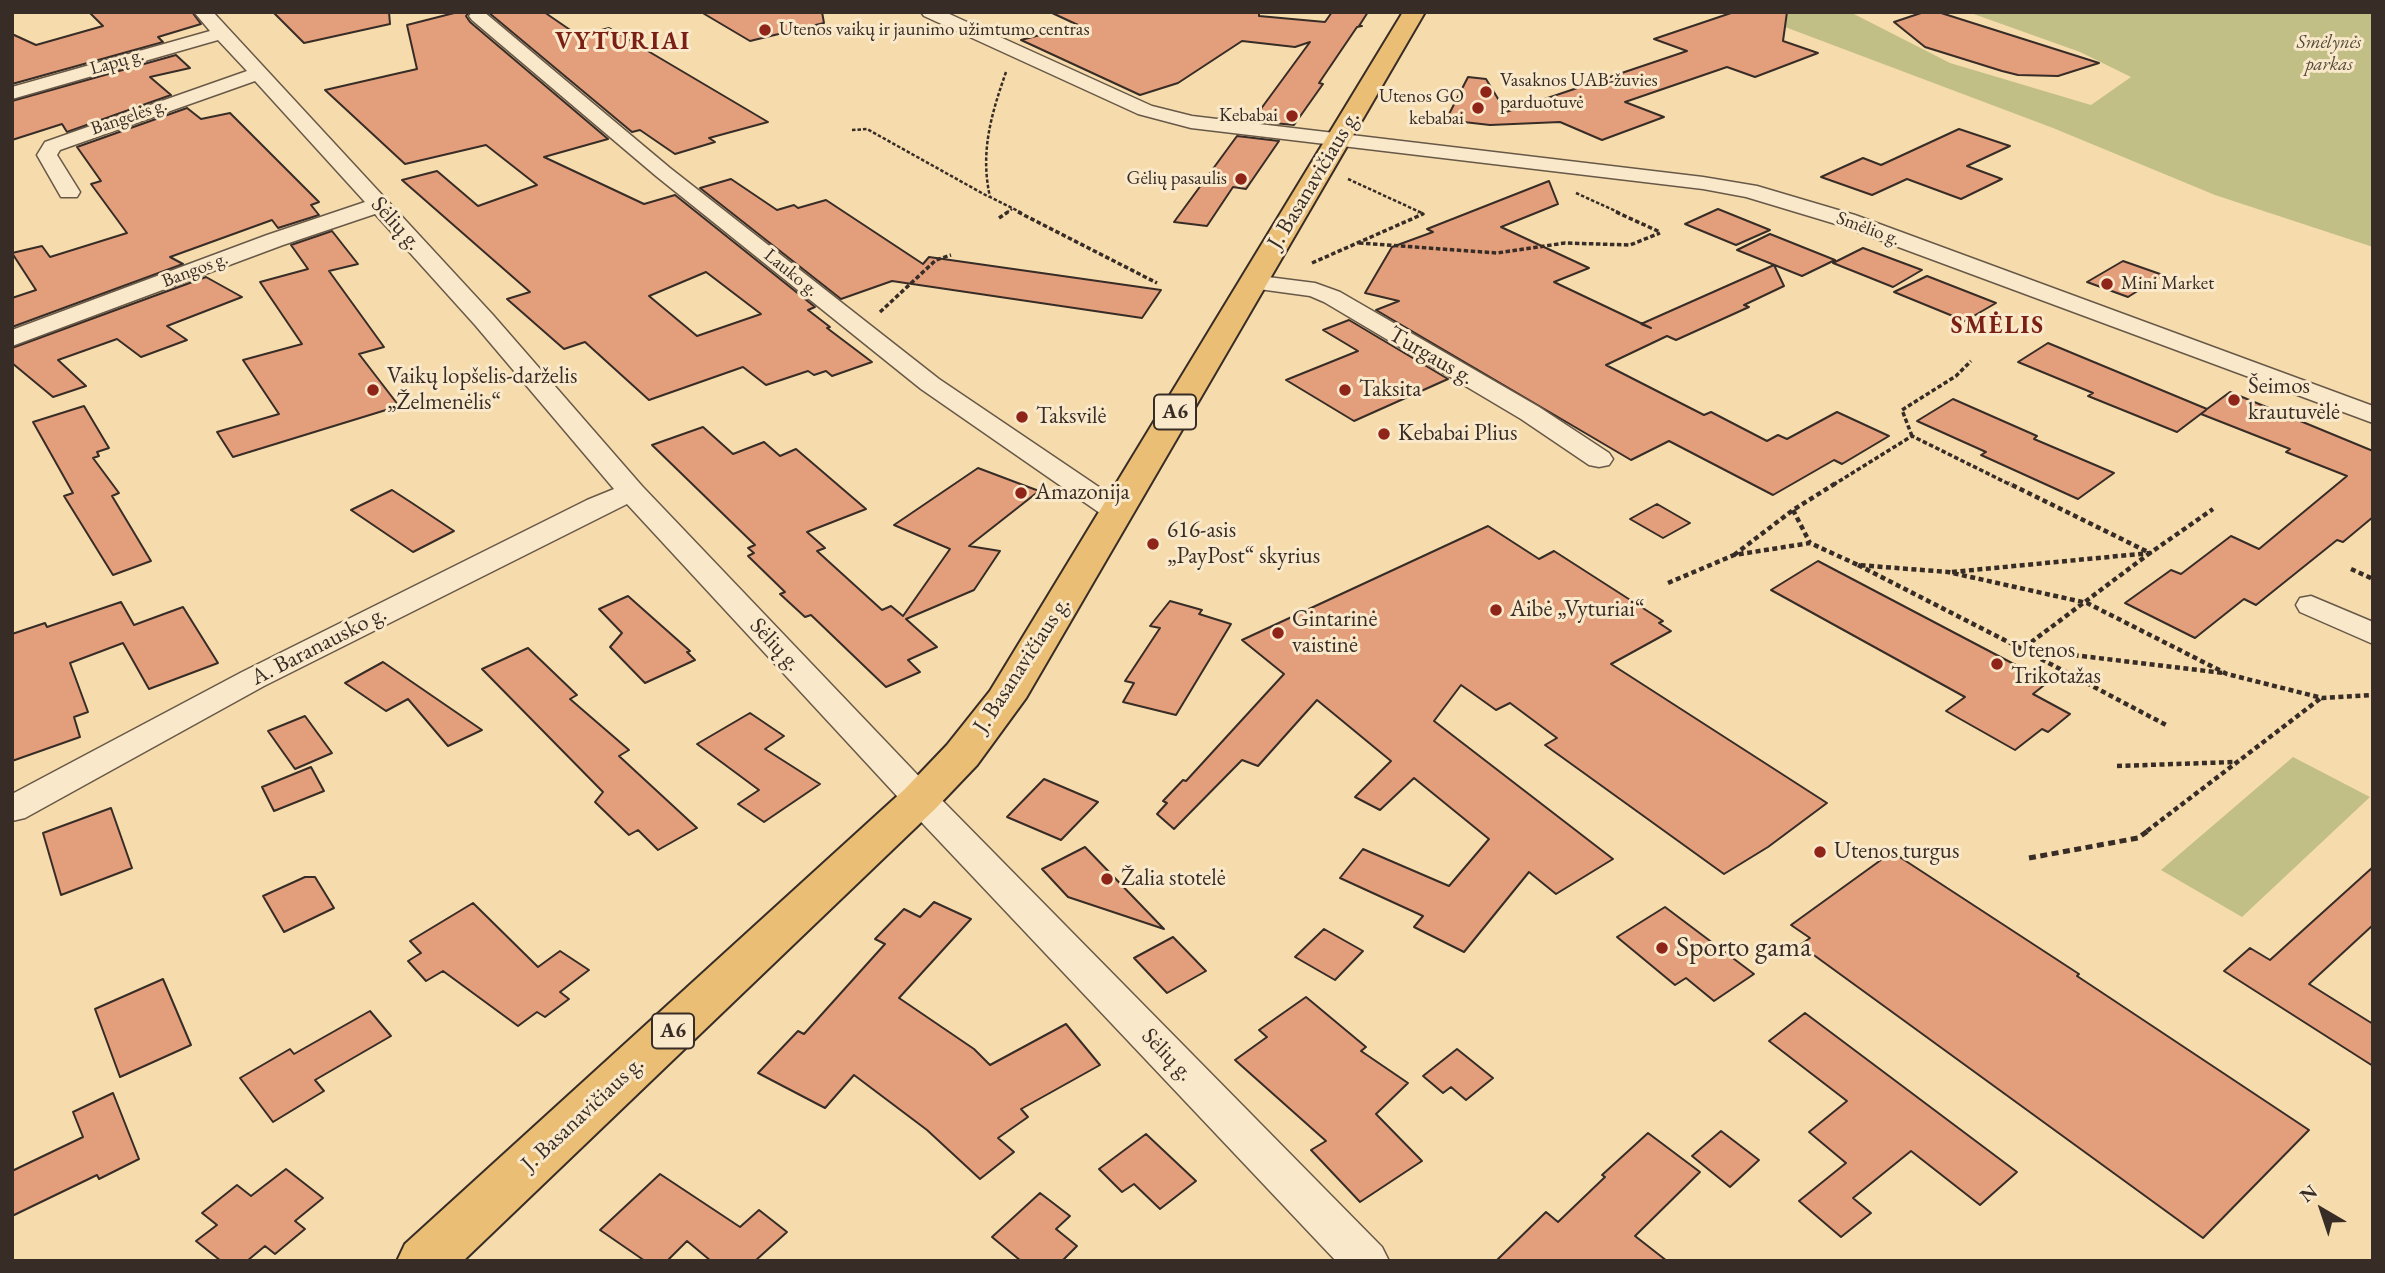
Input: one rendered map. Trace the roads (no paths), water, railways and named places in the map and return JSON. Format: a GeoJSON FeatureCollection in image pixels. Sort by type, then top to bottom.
{"type":"FeatureCollection","features":[{"type":"Feature","properties":{"kind":"main road","name":"J. Basanavičiaus g."},"geometry":{"type":"LineString","coordinates":[[425,1261],[920,799],[962,755],[1006,698],[1414,12]]}},
{"type":"Feature","properties":{"kind":"street","name":"Smėlio g."},"geometry":{"type":"LineString","coordinates":[[930,12],[1145,110],[1191,122],[1333,150],[1703,183],[1749,191],[1847,220],[2373,415]]}},
{"type":"Feature","properties":{"kind":"street","name":"Lauko g."},"geometry":{"type":"LineString","coordinates":[[478,16],[653,163],[929,384],[1117,512]]}},
{"type":"Feature","properties":{"kind":"street","name":"Sėlių g."},"geometry":{"type":"LineString","coordinates":[[213,23],[484,320],[632,492],[920,799],[1366,1261]]}},
{"type":"Feature","properties":{"kind":"street","name":"Lapų g."},"geometry":{"type":"LineString","coordinates":[[12,93],[213,23]]}},
{"type":"Feature","properties":{"kind":"street","name":"Bangelės g."},"geometry":{"type":"LineString","coordinates":[[69,192],[47,155],[52,146],[209,89],[259,74]]}},
{"type":"Feature","properties":{"kind":"street","name":"Bangos g."},"geometry":{"type":"LineString","coordinates":[[12,339],[275,240],[379,205]]}},
{"type":"Feature","properties":{"kind":"street","name":"Turgaus g."},"geometry":{"type":"LineString","coordinates":[[1252,282],[1315,290],[1332,298],[1530,413],[1599,459]]}},
{"type":"Feature","properties":{"kind":"street","name":"A. Baranausko g."},"geometry":{"type":"LineString","coordinates":[[12,809],[253,679],[597,506],[632,492]]}},
{"type":"Feature","properties":{"kind":"street"},"geometry":{"type":"LineString","coordinates":[[2311,605],[2373,634]]}},
{"type":"Feature","properties":{"kind":"place","name":"Utenos vaikų ir jaunimo užimtumo centras"},"geometry":{"type":"Point","coordinates":[765,30]}},
{"type":"Feature","properties":{"kind":"place","name":"Vasaknos UAB-žuvies parduotuvė"},"geometry":{"type":"Point","coordinates":[1486,92]}},
{"type":"Feature","properties":{"kind":"place","name":"Utenos GO kebabai"},"geometry":{"type":"Point","coordinates":[1478,108]}},
{"type":"Feature","properties":{"kind":"place","name":"Kebabai"},"geometry":{"type":"Point","coordinates":[1292,116]}},
{"type":"Feature","properties":{"kind":"place","name":"Gėlių pasaulis"},"geometry":{"type":"Point","coordinates":[1241,179]}},
{"type":"Feature","properties":{"kind":"place","name":"Mini Market"},"geometry":{"type":"Point","coordinates":[2107,284]}},
{"type":"Feature","properties":{"kind":"place","name":"Vaikų lopšelis-darželis „Želmenėlis“"},"geometry":{"type":"Point","coordinates":[373,390]}},
{"type":"Feature","properties":{"kind":"place","name":"Taksita"},"geometry":{"type":"Point","coordinates":[1345,390]}},
{"type":"Feature","properties":{"kind":"place","name":"Šeimos krautuvėlė"},"geometry":{"type":"Point","coordinates":[2234,400]}},
{"type":"Feature","properties":{"kind":"place","name":"Taksvilė"},"geometry":{"type":"Point","coordinates":[1022,417]}},
{"type":"Feature","properties":{"kind":"place","name":"Kebabai Plius"},"geometry":{"type":"Point","coordinates":[1384,434]}},
{"type":"Feature","properties":{"kind":"place","name":"Amazonija"},"geometry":{"type":"Point","coordinates":[1021,493]}},
{"type":"Feature","properties":{"kind":"place","name":"616-asis „PayPost“ skyrius"},"geometry":{"type":"Point","coordinates":[1153,544]}},
{"type":"Feature","properties":{"kind":"place","name":"Aibė „Vyturiai“"},"geometry":{"type":"Point","coordinates":[1496,610]}},
{"type":"Feature","properties":{"kind":"place","name":"Gintarinė vaistinė"},"geometry":{"type":"Point","coordinates":[1278,633]}},
{"type":"Feature","properties":{"kind":"place","name":"Utenos Trikotažas"},"geometry":{"type":"Point","coordinates":[1997,664]}},
{"type":"Feature","properties":{"kind":"place","name":"Utenos turgus"},"geometry":{"type":"Point","coordinates":[1820,852]}},
{"type":"Feature","properties":{"kind":"place","name":"Žalia stotelė"},"geometry":{"type":"Point","coordinates":[1107,879]}},
{"type":"Feature","properties":{"kind":"place","name":"Sporto gama"},"geometry":{"type":"Point","coordinates":[1662,948]}},
{"type":"Feature","properties":{"kind":"district","name":"VYTURIAI"},"geometry":{"type":"Point","coordinates":[623,42]}},
{"type":"Feature","properties":{"kind":"district","name":"SMĖLIS"},"geometry":{"type":"Point","coordinates":[1998,326]}},
{"type":"Feature","properties":{"kind":"park label","name":"Smėlynės parkas"},"geometry":{"type":"Point","coordinates":[2329,54]}}]}
